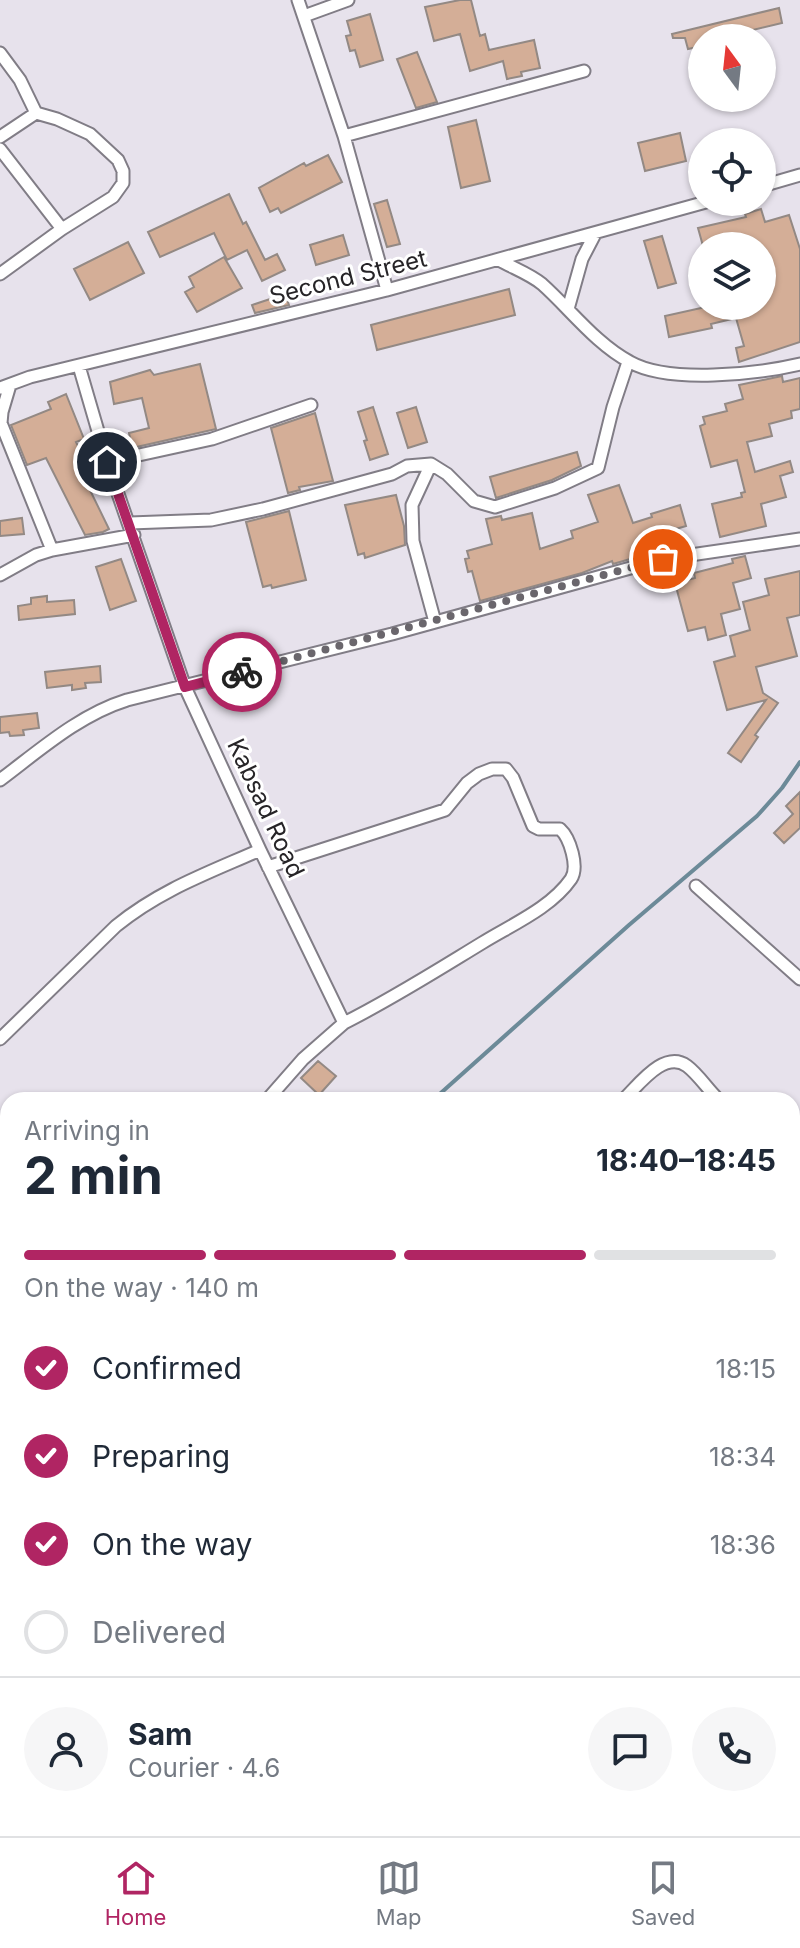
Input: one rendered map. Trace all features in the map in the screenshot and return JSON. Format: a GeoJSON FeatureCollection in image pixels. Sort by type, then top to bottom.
{"type":"FeatureCollection","features":[{"type":"Feature","properties":{"kind":"street"},"geometry":{"type":"LineString","coordinates":[[298,0],[344,136],[387,290]]}},
{"type":"Feature","properties":{"kind":"street"},"geometry":{"type":"LineString","coordinates":[[304,16],[348,0]]}},
{"type":"Feature","properties":{"kind":"street"},"geometry":{"type":"LineString","coordinates":[[0,53],[20,80],[36,113],[90,134],[118,160],[123,171],[123,183],[113,197],[0,274]]}},
{"type":"Feature","properties":{"kind":"street"},"geometry":{"type":"LineString","coordinates":[[344,136],[584,71]]}},
{"type":"Feature","properties":{"kind":"street"},"geometry":{"type":"LineString","coordinates":[[0,137],[36,113]]}},
{"type":"Feature","properties":{"kind":"street"},"geometry":{"type":"LineString","coordinates":[[0,149],[62,229]]}},
{"type":"Feature","properties":{"kind":"street"},"geometry":{"type":"LineString","coordinates":[[776,182],[800,175]]}},
{"type":"Feature","properties":{"kind":"street","name":"Second Street"},"geometry":{"type":"LineString","coordinates":[[5,387],[30,377],[387,290],[688,207]]}},
{"type":"Feature","properties":{"kind":"street"},"geometry":{"type":"LineString","coordinates":[[568,309],[582,259],[595,234]]}},
{"type":"Feature","properties":{"kind":"street"},"geometry":{"type":"LineString","coordinates":[[499,260],[539,282],[628,362],[646,370],[696,374],[762,373],[800,364]]}},
{"type":"Feature","properties":{"kind":"street"},"geometry":{"type":"LineString","coordinates":[[0,575],[36,555],[52,550],[132,529],[211,520],[263,509],[378,478],[407,466],[431,464],[447,474],[474,501],[495,507],[555,488],[598,468],[628,362]]}},
{"type":"Feature","properties":{"kind":"street","name":"Kabsad Road"},"geometry":{"type":"LineString","coordinates":[[79,366],[107,462],[185,687],[344,1023]]}},
{"type":"Feature","properties":{"kind":"street"},"geometry":{"type":"LineString","coordinates":[[5,387],[1,423],[52,550]]}},
{"type":"Feature","properties":{"kind":"street"},"geometry":{"type":"LineString","coordinates":[[107,462],[212,439],[311,405]]}},
{"type":"Feature","properties":{"kind":"street"},"geometry":{"type":"LineString","coordinates":[[431,464],[412,505],[412,516],[413,541],[435,622]]}},
{"type":"Feature","properties":{"kind":"street"},"geometry":{"type":"LineString","coordinates":[[0,780],[105,707],[435,622],[663,559],[800,539]]}},
{"type":"Feature","properties":{"kind":"street"},"geometry":{"type":"LineString","coordinates":[[268,867],[445,810],[467,783],[479,774],[492,769],[506,769],[513,778],[533,826],[560,829],[566,834],[575,870],[571,879],[544,905],[427,979],[344,1023],[303,1059],[274,1092]]}},
{"type":"Feature","properties":{"kind":"street"},"geometry":{"type":"LineString","coordinates":[[0,1039],[136,910],[164,891],[260,850]]}},
{"type":"Feature","properties":{"kind":"street"},"geometry":{"type":"LineString","coordinates":[[696,886],[800,979]]}},
{"type":"Feature","properties":{"kind":"street"},"geometry":{"type":"LineString","coordinates":[[631,1092],[658,1066],[669,1062],[685,1064],[711,1092]]}},
{"type":"Feature","properties":{"kind":"building"},"geometry":{"type":"Polygon","coordinates":[[[471,0],[480,36],[485,34],[489,50],[534,40],[540,68],[507,79],[503,61],[470,71],[460,34],[434,41],[425,7],[471,0]]]}},
{"type":"Feature","properties":{"kind":"building"},"geometry":{"type":"Polygon","coordinates":[[[779,8],[782,23],[776,24],[713,24],[779,8]]]}},
{"type":"Feature","properties":{"kind":"building"},"geometry":{"type":"Polygon","coordinates":[[[370,14],[383,60],[360,67],[355,50],[350,51],[346,36],[351,35],[347,21],[370,14]]]}},
{"type":"Feature","properties":{"kind":"building"},"geometry":{"type":"Polygon","coordinates":[[[688,30],[688,49],[685,38],[673,38],[672,34],[688,30]]]}},
{"type":"Feature","properties":{"kind":"building"},"geometry":{"type":"Polygon","coordinates":[[[417,52],[437,102],[416,108],[397,59],[417,52]]]}},
{"type":"Feature","properties":{"kind":"building"},"geometry":{"type":"Polygon","coordinates":[[[476,120],[490,181],[461,188],[448,127],[476,120]]]}},
{"type":"Feature","properties":{"kind":"building"},"geometry":{"type":"Polygon","coordinates":[[[680,133],[686,161],[645,171],[638,143],[680,133]]]}},
{"type":"Feature","properties":{"kind":"building"},"geometry":{"type":"Polygon","coordinates":[[[328,155],[342,182],[281,213],[278,208],[270,212],[259,188],[304,163],[306,166],[328,155]]]}},
{"type":"Feature","properties":{"kind":"building"},"geometry":{"type":"Polygon","coordinates":[[[229,194],[265,260],[277,254],[285,270],[262,281],[247,250],[227,260],[214,233],[160,257],[148,232],[229,194]]]}},
{"type":"Feature","properties":{"kind":"building"},"geometry":{"type":"Polygon","coordinates":[[[387,200],[400,244],[387,247],[374,204],[387,200]]]}},
{"type":"Feature","properties":{"kind":"building"},"geometry":{"type":"Polygon","coordinates":[[[789,215],[800,249],[800,342],[739,362],[736,348],[744,346],[737,320],[776,320],[776,232],[699,232],[698,228],[763,216],[765,222],[789,215]]]}},
{"type":"Feature","properties":{"kind":"building"},"geometry":{"type":"Polygon","coordinates":[[[343,235],[349,255],[316,265],[310,245],[343,235]]]}},
{"type":"Feature","properties":{"kind":"building"},"geometry":{"type":"Polygon","coordinates":[[[662,236],[676,283],[658,288],[644,241],[662,236]]]}},
{"type":"Feature","properties":{"kind":"building"},"geometry":{"type":"Polygon","coordinates":[[[128,242],[144,273],[90,300],[74,269],[128,242]]]}},
{"type":"Feature","properties":{"kind":"building"},"geometry":{"type":"Polygon","coordinates":[[[224,257],[242,288],[197,312],[185,292],[194,287],[189,277],[224,257]]]}},
{"type":"Feature","properties":{"kind":"building"},"geometry":{"type":"Polygon","coordinates":[[[509,289],[515,315],[377,350],[371,325],[509,289]]]}},
{"type":"Feature","properties":{"kind":"building"},"geometry":{"type":"Polygon","coordinates":[[[285,294],[289,305],[255,313],[252,305],[285,294]]]}},
{"type":"Feature","properties":{"kind":"building"},"geometry":{"type":"Polygon","coordinates":[[[688,311],[688,320],[728,320],[711,324],[712,328],[669,337],[665,316],[688,311]]]}},
{"type":"Feature","properties":{"kind":"building"},"geometry":{"type":"Polygon","coordinates":[[[200,364],[216,429],[132,448],[129,433],[149,428],[142,398],[114,404],[110,382],[150,370],[154,375],[200,364]]]}},
{"type":"Feature","properties":{"kind":"building"},"geometry":{"type":"Polygon","coordinates":[[[782,376],[783,382],[800,378],[800,409],[791,411],[792,418],[769,424],[772,436],[747,442],[755,472],[790,461],[793,472],[780,476],[786,497],[761,504],[766,526],[720,537],[712,504],[742,497],[741,493],[745,492],[737,460],[711,467],[700,426],[705,424],[703,417],[727,411],[725,404],[743,399],[739,385],[782,376]]]}},
{"type":"Feature","properties":{"kind":"building"},"geometry":{"type":"Polygon","coordinates":[[[66,394],[84,439],[76,442],[96,481],[88,486],[109,529],[103,532],[85,535],[46,458],[27,465],[11,425],[51,409],[48,402],[66,394]]]}},
{"type":"Feature","properties":{"kind":"building"},"geometry":{"type":"Polygon","coordinates":[[[373,407],[388,454],[370,460],[358,412],[373,407]]]}},
{"type":"Feature","properties":{"kind":"building"},"geometry":{"type":"Polygon","coordinates":[[[416,407],[427,442],[408,448],[397,413],[416,407]]]}},
{"type":"Feature","properties":{"kind":"building"},"geometry":{"type":"Polygon","coordinates":[[[315,413],[333,481],[299,487],[300,490],[288,493],[271,428],[315,413]]]}},
{"type":"Feature","properties":{"kind":"building"},"geometry":{"type":"Polygon","coordinates":[[[577,452],[581,466],[552,480],[496,498],[490,477],[577,452]]]}},
{"type":"Feature","properties":{"kind":"building"},"geometry":{"type":"Polygon","coordinates":[[[619,485],[633,523],[680,505],[686,526],[638,540],[644,555],[613,564],[612,561],[582,573],[480,601],[472,571],[468,572],[465,559],[469,558],[467,551],[492,544],[486,519],[501,516],[502,520],[532,513],[540,549],[573,538],[571,531],[598,522],[588,495],[619,485]]]}},
{"type":"Feature","properties":{"kind":"building"},"geometry":{"type":"Polygon","coordinates":[[[396,495],[405,545],[365,558],[364,553],[358,555],[345,505],[396,495]]]}},
{"type":"Feature","properties":{"kind":"building"},"geometry":{"type":"Polygon","coordinates":[[[289,511],[306,580],[272,588],[271,585],[263,587],[246,522],[289,511]]]}},
{"type":"Feature","properties":{"kind":"building"},"geometry":{"type":"Polygon","coordinates":[[[22,518],[24,534],[0,536],[0,521],[22,518]]]}},
{"type":"Feature","properties":{"kind":"building"},"geometry":{"type":"Polygon","coordinates":[[[745,556],[751,578],[733,583],[740,609],[721,614],[726,635],[708,640],[705,627],[688,631],[675,583],[695,578],[694,573],[733,563],[732,559],[745,556]]]}},
{"type":"Feature","properties":{"kind":"building"},"geometry":{"type":"Polygon","coordinates":[[[121,559],[136,601],[110,610],[96,567],[121,559]]]}},
{"type":"Feature","properties":{"kind":"building"},"geometry":{"type":"Polygon","coordinates":[[[800,571],[800,615],[787,618],[797,656],[756,667],[763,693],[778,703],[755,735],[758,737],[741,762],[728,753],[766,700],[727,710],[714,662],[735,656],[730,636],[750,630],[743,602],[769,595],[765,579],[800,571]]]}},
{"type":"Feature","properties":{"kind":"building"},"geometry":{"type":"Polygon","coordinates":[[[47,596],[47,602],[74,600],[75,614],[19,620],[18,606],[31,604],[31,598],[47,596]]]}},
{"type":"Feature","properties":{"kind":"building"},"geometry":{"type":"Polygon","coordinates":[[[100,666],[101,682],[85,683],[86,688],[72,690],[72,685],[47,688],[45,672],[100,666]]]}},
{"type":"Feature","properties":{"kind":"building"},"geometry":{"type":"Polygon","coordinates":[[[37,713],[39,728],[23,730],[24,735],[0,733],[0,717],[37,713]]]}},
{"type":"Feature","properties":{"kind":"building"},"geometry":{"type":"Polygon","coordinates":[[[800,792],[800,828],[784,843],[774,833],[793,814],[786,806],[800,792]]]}},
{"type":"Feature","properties":{"kind":"building"},"geometry":{"type":"Polygon","coordinates":[[[318,1061],[336,1076],[322,1092],[316,1092],[301,1078],[318,1061]]]}},
{"type":"Feature","properties":{"kind":"waterway"},"geometry":{"type":"LineString","coordinates":[[442,1092],[757,816],[800,762]]}},
{"type":"Feature","properties":{"kind":"way so far"},"geometry":{"type":"LineString","coordinates":[[242,672],[663,559]]}},
{"type":"Feature","properties":{"kind":"route"},"geometry":{"type":"LineString","coordinates":[[107,462],[185,687],[242,672]]}}]}
